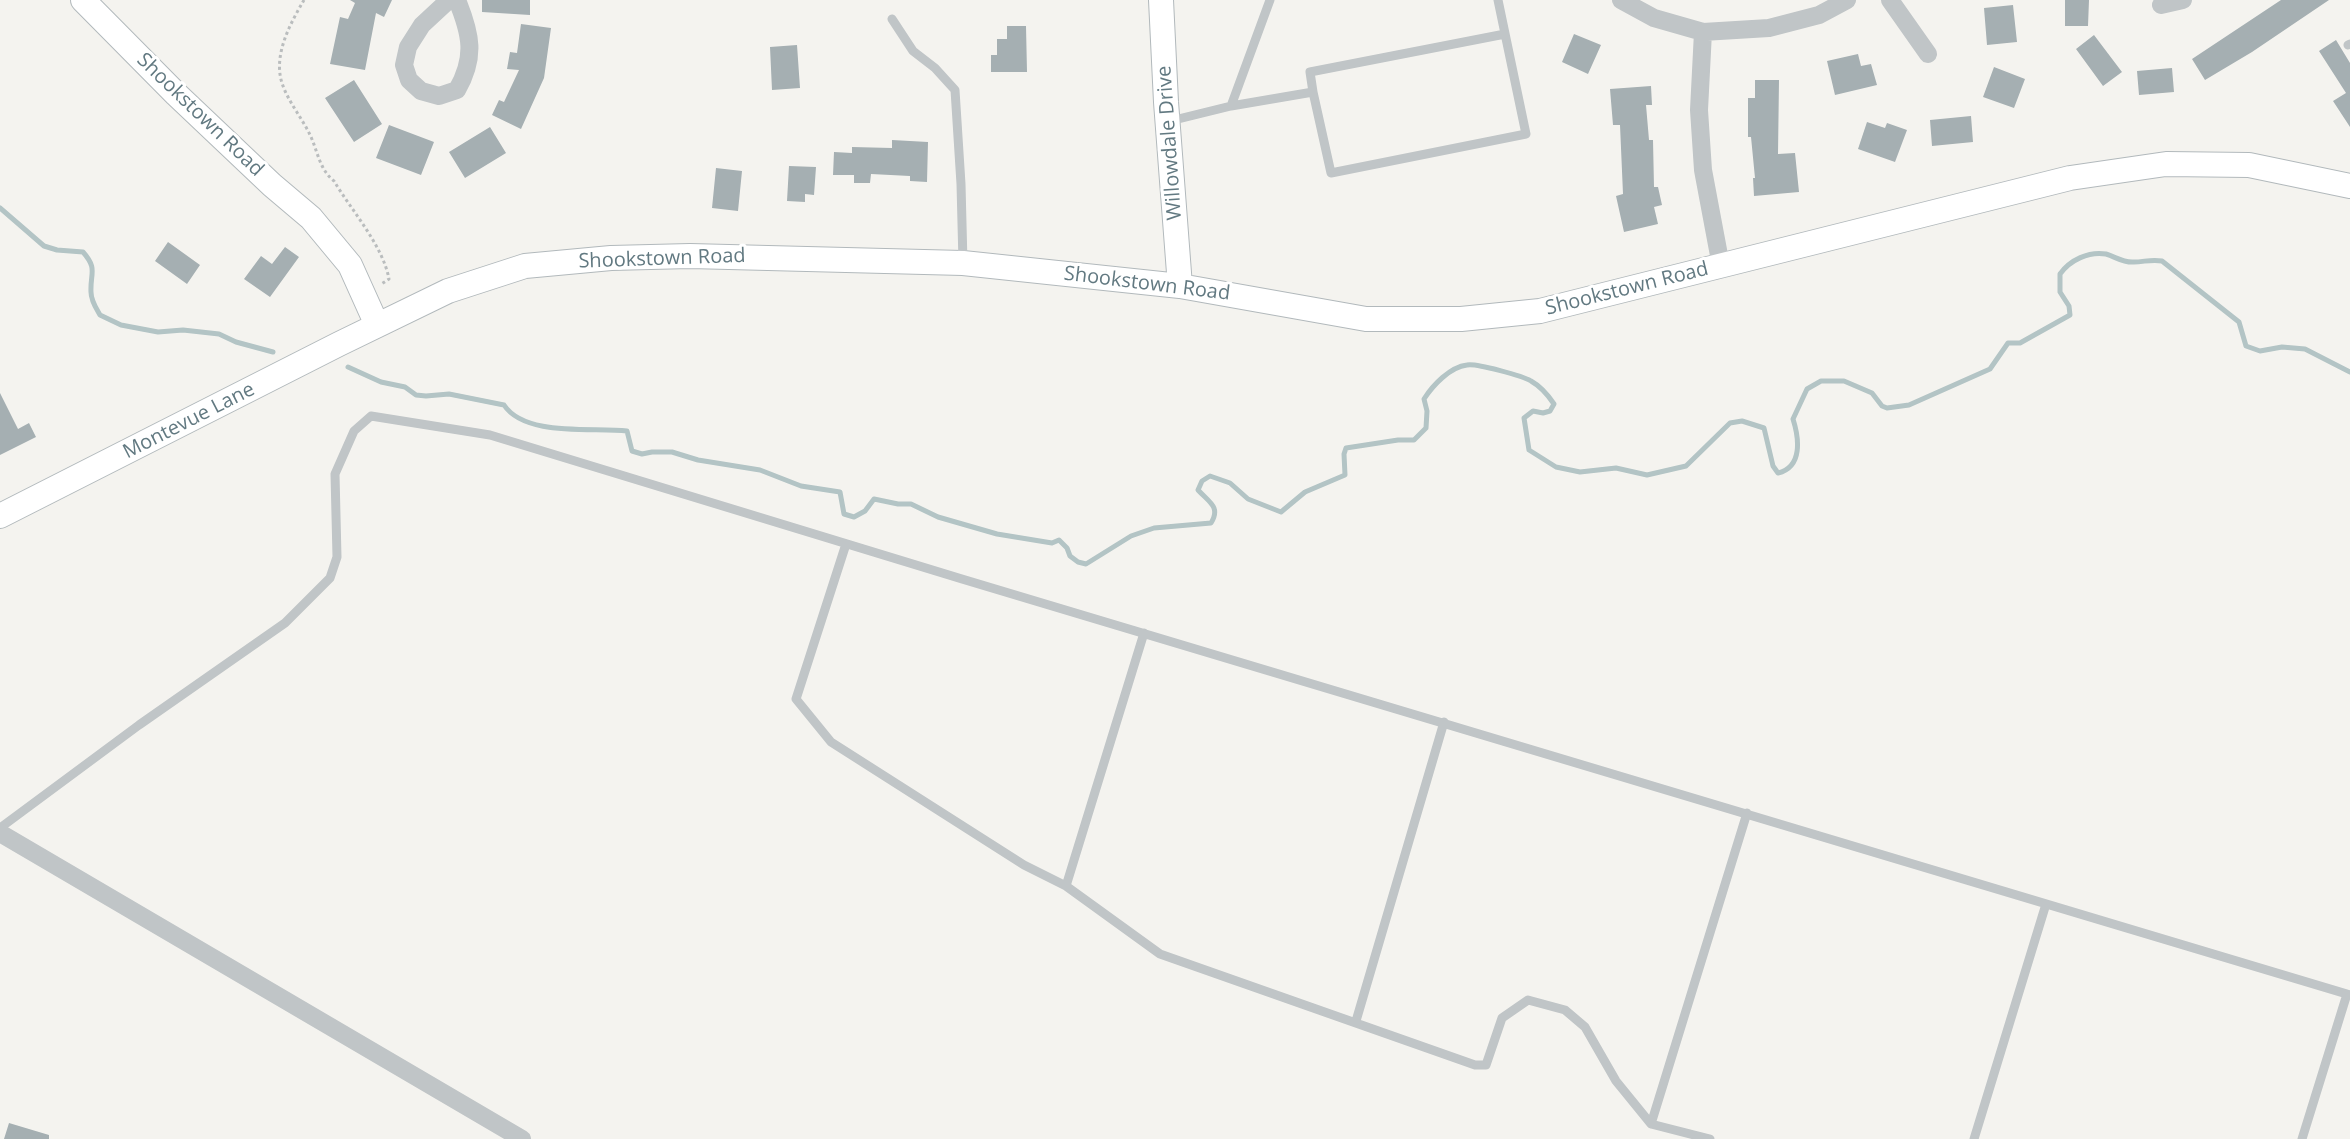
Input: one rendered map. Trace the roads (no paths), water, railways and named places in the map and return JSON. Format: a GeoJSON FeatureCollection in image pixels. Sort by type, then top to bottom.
{"type":"FeatureCollection","features":[{"type":"Feature","properties":{"kind":"street","name":"Shookstown Road"},"geometry":{"type":"LineString","coordinates":[[83,0],[240,155],[311,218],[350,266],[377,326],[448,291],[525,266],[611,258],[690,256],[963,262],[1180,286],[1366,318],[1461,319],[1540,311],[2070,178],[2166,164],[2249,165],[2350,186]]}},
{"type":"Feature","properties":{"kind":"street"},"geometry":{"type":"LineString","coordinates":[[449,0],[422,25],[408,47],[404,65],[409,80],[421,91],[439,96],[457,90],[467,73],[470,50],[467,25],[457,0]]}},
{"type":"Feature","properties":{"kind":"street","name":"Willowdale Drive"},"geometry":{"type":"LineString","coordinates":[[1161,0],[1167,121],[1180,286]]}},
{"type":"Feature","properties":{"kind":"street"},"geometry":{"type":"LineString","coordinates":[[1621,0],[1654,18],[1703,32],[1769,28],[1819,15],[1847,0]]}},
{"type":"Feature","properties":{"kind":"street"},"geometry":{"type":"LineString","coordinates":[[1890,0],[1928,54]]}},
{"type":"Feature","properties":{"kind":"street"},"geometry":{"type":"LineString","coordinates":[[2161,5],[2183,0]]}},
{"type":"Feature","properties":{"kind":"street"},"geometry":{"type":"LineString","coordinates":[[1703,32],[1699,110],[1703,170],[1721,266]]}},
{"type":"Feature","properties":{"kind":"street","name":"Montevue Lane"},"geometry":{"type":"LineString","coordinates":[[0,516],[377,326]]}},
{"type":"Feature","properties":{"kind":"street"},"geometry":{"type":"LineString","coordinates":[[0,833],[522,1139]]}},
{"type":"Feature","properties":{"kind":"lane"},"geometry":{"type":"LineString","coordinates":[[1231,106],[1270,0]]}},
{"type":"Feature","properties":{"kind":"lane"},"geometry":{"type":"LineString","coordinates":[[1498,0],[1526,134],[1332,173],[1310,72],[1505,34]]}},
{"type":"Feature","properties":{"kind":"lane"},"geometry":{"type":"LineString","coordinates":[[892,19],[913,51],[935,68],[955,90],[962,184],[963,262]]}},
{"type":"Feature","properties":{"kind":"lane"},"geometry":{"type":"LineString","coordinates":[[1167,121],[1231,106],[1313,92]]}},
{"type":"Feature","properties":{"kind":"lane"},"geometry":{"type":"LineString","coordinates":[[0,828],[139,724],[285,623],[330,578],[337,557],[335,474],[354,431],[372,416],[490,435],[2348,995],[2302,1139]]}},
{"type":"Feature","properties":{"kind":"lane"},"geometry":{"type":"LineString","coordinates":[[846,544],[796,699],[831,742],[1024,865],[1066,886],[1160,954],[1356,1021],[1475,1065],[1486,1065],[1502,1018],[1528,1000],[1565,1010],[1585,1027],[1616,1081],[1651,1124],[1710,1139]]}},
{"type":"Feature","properties":{"kind":"lane"},"geometry":{"type":"LineString","coordinates":[[1066,886],[1144,633]]}},
{"type":"Feature","properties":{"kind":"lane"},"geometry":{"type":"LineString","coordinates":[[1356,1021],[1444,722]]}},
{"type":"Feature","properties":{"kind":"lane"},"geometry":{"type":"LineString","coordinates":[[1651,1124],[1747,813]]}},
{"type":"Feature","properties":{"kind":"lane"},"geometry":{"type":"LineString","coordinates":[[1974,1139],[2046,904]]}},
{"type":"Feature","properties":{"kind":"waterway"},"geometry":{"type":"LineString","coordinates":[[0,208],[44,246],[57,250],[83,252],[92,267],[91,295],[100,315],[121,325],[158,332],[183,330],[219,334],[236,342],[273,352]]}},
{"type":"Feature","properties":{"kind":"waterway"},"geometry":{"type":"LineString","coordinates":[[348,367],[381,382],[405,387],[416,395],[449,394],[504,405],[514,415],[527,422],[543,426],[627,431],[632,451],[642,454],[672,452],[698,460],[760,470],[801,486],[840,492],[844,514],[854,517],[865,511],[874,499],[911,504],[938,517],[997,534],[1052,543],[1059,540],[1067,548],[1070,556],[1086,564],[1131,536],[1154,528],[1211,523],[1215,513],[1214,509],[1210,501],[1198,490],[1202,481],[1210,476],[1230,483],[1248,499],[1281,512],[1305,492],[1345,475],[1346,448],[1398,440],[1414,440],[1426,428],[1427,411],[1424,399],[1448,373],[1467,365],[1510,373],[1538,385],[1546,394],[1554,404],[1550,411],[1543,413],[1533,411],[1524,418],[1529,450],[1556,467],[1580,472],[1616,468],[1647,475],[1686,466],[1730,423],[1742,421],[1764,428],[1773,466],[1778,473],[1792,465],[1795,458],[1797,435],[1793,419],[1807,389],[1821,381],[1844,381],[1872,393],[1882,406],[1887,408],[1909,405],[1990,369],[2008,343],[2020,343],[2070,315],[2069,306],[2060,292],[2060,274],[2074,261],[2093,254],[2106,254],[2130,262],[2162,261],[2239,322],[2246,346],[2260,351],[2282,347],[2305,349],[2350,372]]}}]}
